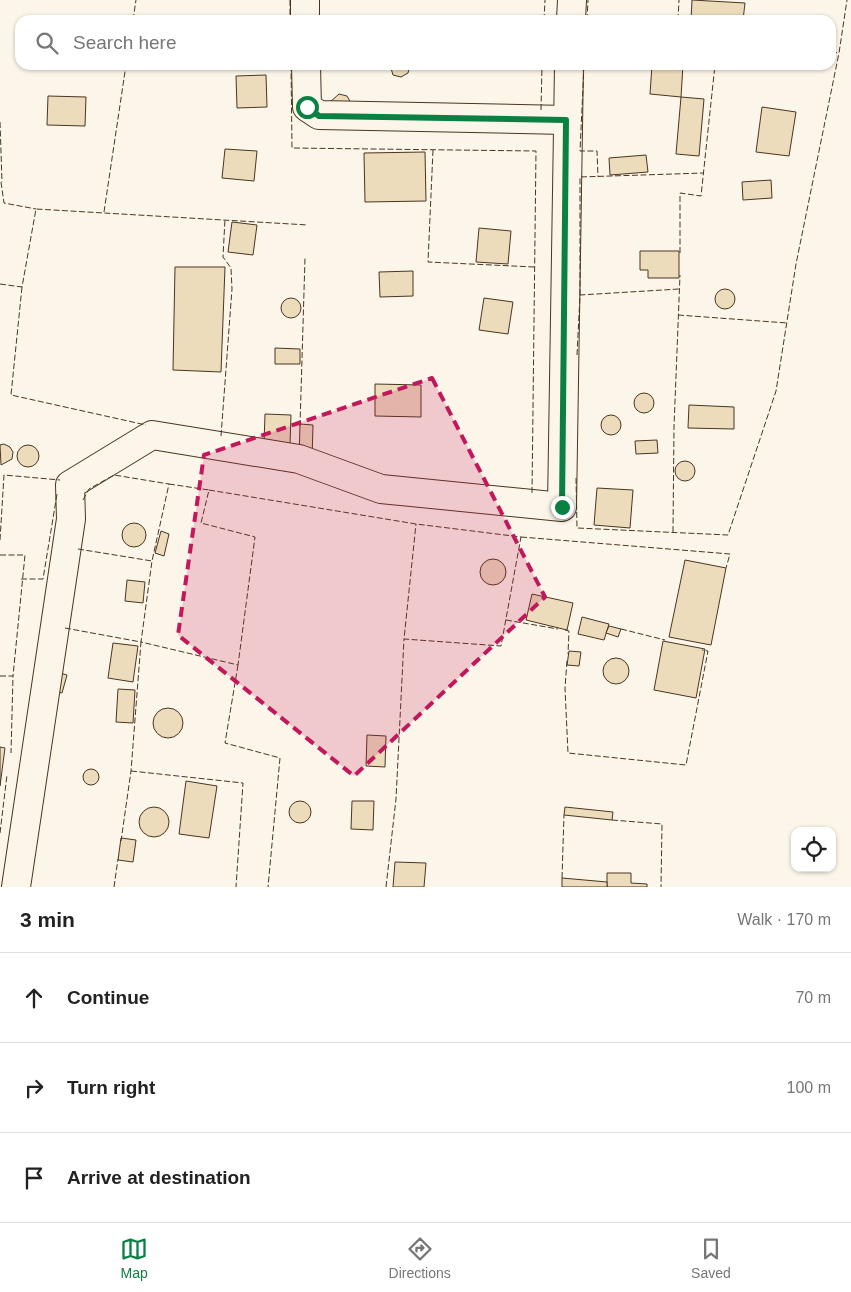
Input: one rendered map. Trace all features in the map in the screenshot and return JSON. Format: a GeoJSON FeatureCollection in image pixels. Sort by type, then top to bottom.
{"type":"FeatureCollection","features":[{"type":"Feature","properties":{"kind":"street"},"geometry":{"type":"LineString","coordinates":[[305,0],[305,15]]}},
{"type":"Feature","properties":{"kind":"street"},"geometry":{"type":"LineString","coordinates":[[571,15],[572,0]]}},
{"type":"Feature","properties":{"kind":"street"},"geometry":{"type":"LineString","coordinates":[[306,70],[307,107],[319,116],[566,120]]}},
{"type":"Feature","properties":{"kind":"street"},"geometry":{"type":"LineString","coordinates":[[16,887],[71,519],[70,485],[152,435],[299,459],[382,489],[562,507],[566,120],[569,70]]}},
{"type":"Feature","properties":{"kind":"highlighted area"},"geometry":{"type":"Polygon","coordinates":[[[432,378],[545,597],[354,776],[178,635],[204,455],[432,378]]]}},
{"type":"Feature","properties":{"kind":"building"},"geometry":{"type":"Polygon","coordinates":[[[692,0],[745,3],[744,15],[691,15],[692,0]]]}},
{"type":"Feature","properties":{"kind":"building"},"geometry":{"type":"Polygon","coordinates":[[[392,70],[409,70],[408,73],[401,77],[393,75],[392,70]]]}},
{"type":"Feature","properties":{"kind":"building"},"geometry":{"type":"Polygon","coordinates":[[[652,70],[683,70],[681,97],[650,94],[652,70]]]}},
{"type":"Feature","properties":{"kind":"building"},"geometry":{"type":"Polygon","coordinates":[[[266,75],[267,107],[237,108],[236,76],[266,75]]]}},
{"type":"Feature","properties":{"kind":"building"},"geometry":{"type":"Polygon","coordinates":[[[339,94],[347,96],[351,103],[330,102],[339,94]]]}},
{"type":"Feature","properties":{"kind":"building"},"geometry":{"type":"Polygon","coordinates":[[[48,96],[86,97],[85,126],[47,125],[48,96]]]}},
{"type":"Feature","properties":{"kind":"building"},"geometry":{"type":"Polygon","coordinates":[[[681,97],[704,99],[699,156],[676,154],[681,97]]]}},
{"type":"Feature","properties":{"kind":"building"},"geometry":{"type":"Polygon","coordinates":[[[762,107],[796,112],[789,156],[756,152],[762,107]]]}},
{"type":"Feature","properties":{"kind":"building"},"geometry":{"type":"Polygon","coordinates":[[[225,149],[257,151],[254,181],[222,178],[225,149]]]}},
{"type":"Feature","properties":{"kind":"building"},"geometry":{"type":"Polygon","coordinates":[[[425,152],[426,201],[365,202],[364,153],[425,152]]]}},
{"type":"Feature","properties":{"kind":"building"},"geometry":{"type":"Polygon","coordinates":[[[646,155],[648,172],[610,175],[609,158],[646,155]]]}},
{"type":"Feature","properties":{"kind":"building"},"geometry":{"type":"Polygon","coordinates":[[[771,180],[772,198],[743,200],[742,182],[771,180]]]}},
{"type":"Feature","properties":{"kind":"building"},"geometry":{"type":"Polygon","coordinates":[[[232,222],[257,225],[253,255],[228,252],[232,222]]]}},
{"type":"Feature","properties":{"kind":"building"},"geometry":{"type":"Polygon","coordinates":[[[479,228],[511,231],[508,264],[476,262],[479,228]]]}},
{"type":"Feature","properties":{"kind":"building"},"geometry":{"type":"Polygon","coordinates":[[[640,251],[679,251],[679,278],[648,278],[648,270],[640,270],[640,251]]]}},
{"type":"Feature","properties":{"kind":"building"},"geometry":{"type":"Polygon","coordinates":[[[175,267],[225,267],[221,372],[173,370],[175,267]]]}},
{"type":"Feature","properties":{"kind":"building"},"geometry":{"type":"Polygon","coordinates":[[[413,271],[413,296],[380,297],[379,272],[413,271]]]}},
{"type":"Feature","properties":{"kind":"building"},"geometry":{"type":"Polygon","coordinates":[[[721,289],[729,289],[735,295],[735,303],[729,309],[721,309],[715,303],[715,295],[721,289]]]}},
{"type":"Feature","properties":{"kind":"building"},"geometry":{"type":"Polygon","coordinates":[[[287,298],[295,298],[301,304],[301,312],[295,318],[287,318],[281,312],[281,304],[287,298]]]}},
{"type":"Feature","properties":{"kind":"building"},"geometry":{"type":"Polygon","coordinates":[[[484,298],[513,302],[508,334],[479,330],[484,298]]]}},
{"type":"Feature","properties":{"kind":"building"},"geometry":{"type":"Polygon","coordinates":[[[275,348],[300,349],[300,364],[275,364],[275,348]]]}},
{"type":"Feature","properties":{"kind":"building"},"geometry":{"type":"Polygon","coordinates":[[[375,384],[421,385],[421,417],[375,416],[375,384]]]}},
{"type":"Feature","properties":{"kind":"building"},"geometry":{"type":"Polygon","coordinates":[[[640,393],[648,393],[654,399],[654,407],[648,413],[640,413],[634,407],[634,399],[640,393]]]}},
{"type":"Feature","properties":{"kind":"building"},"geometry":{"type":"Polygon","coordinates":[[[689,405],[734,407],[734,429],[688,428],[689,405]]]}},
{"type":"Feature","properties":{"kind":"building"},"geometry":{"type":"Polygon","coordinates":[[[265,414],[291,415],[290,445],[264,444],[265,414]]]}},
{"type":"Feature","properties":{"kind":"building"},"geometry":{"type":"Polygon","coordinates":[[[607,415],[615,415],[621,421],[621,429],[615,435],[607,435],[601,429],[601,421],[607,415]]]}},
{"type":"Feature","properties":{"kind":"building"},"geometry":{"type":"Polygon","coordinates":[[[300,424],[313,425],[312,459],[299,459],[300,424]]]}},
{"type":"Feature","properties":{"kind":"building"},"geometry":{"type":"Polygon","coordinates":[[[657,440],[658,453],[636,454],[635,441],[657,440]]]}},
{"type":"Feature","properties":{"kind":"building"},"geometry":{"type":"Polygon","coordinates":[[[4,444],[10,447],[13,452],[12,459],[1,465],[0,445],[4,444]]]}},
{"type":"Feature","properties":{"kind":"building"},"geometry":{"type":"Polygon","coordinates":[[[28,445],[36,448],[39,456],[36,464],[28,467],[20,464],[17,456],[20,448],[28,445]]]}},
{"type":"Feature","properties":{"kind":"building"},"geometry":{"type":"Polygon","coordinates":[[[681,461],[689,461],[695,467],[695,475],[689,481],[681,481],[675,475],[675,467],[681,461]]]}},
{"type":"Feature","properties":{"kind":"building"},"geometry":{"type":"Polygon","coordinates":[[[597,488],[633,490],[630,528],[594,525],[597,488]]]}},
{"type":"Feature","properties":{"kind":"building"},"geometry":{"type":"Polygon","coordinates":[[[134,523],[143,526],[146,535],[143,544],[134,547],[125,544],[122,535],[125,526],[134,523]]]}},
{"type":"Feature","properties":{"kind":"building"},"geometry":{"type":"Polygon","coordinates":[[[161,531],[169,534],[164,556],[155,553],[161,531]]]}},
{"type":"Feature","properties":{"kind":"building"},"geometry":{"type":"Polygon","coordinates":[[[493,559],[502,563],[506,572],[502,581],[493,585],[484,581],[480,572],[484,563],[493,559]]]}},
{"type":"Feature","properties":{"kind":"building"},"geometry":{"type":"Polygon","coordinates":[[[685,560],[726,568],[711,645],[669,637],[685,560]]]}},
{"type":"Feature","properties":{"kind":"building"},"geometry":{"type":"Polygon","coordinates":[[[127,580],[145,582],[143,603],[125,601],[127,580]]]}},
{"type":"Feature","properties":{"kind":"building"},"geometry":{"type":"Polygon","coordinates":[[[532,594],[573,603],[567,630],[526,620],[532,594]]]}},
{"type":"Feature","properties":{"kind":"building"},"geometry":{"type":"Polygon","coordinates":[[[582,617],[609,624],[604,640],[578,634],[582,617]]]}},
{"type":"Feature","properties":{"kind":"building"},"geometry":{"type":"Polygon","coordinates":[[[609,626],[621,629],[618,637],[606,633],[609,626]]]}},
{"type":"Feature","properties":{"kind":"building"},"geometry":{"type":"Polygon","coordinates":[[[663,641],[705,649],[696,698],[654,690],[663,641]]]}},
{"type":"Feature","properties":{"kind":"building"},"geometry":{"type":"Polygon","coordinates":[[[113,643],[138,646],[133,682],[108,678],[113,643]]]}},
{"type":"Feature","properties":{"kind":"building"},"geometry":{"type":"Polygon","coordinates":[[[569,651],[581,652],[579,666],[567,665],[569,651]]]}},
{"type":"Feature","properties":{"kind":"building"},"geometry":{"type":"Polygon","coordinates":[[[616,658],[625,662],[629,671],[625,680],[616,684],[607,680],[603,671],[607,662],[616,658]]]}},
{"type":"Feature","properties":{"kind":"building"},"geometry":{"type":"Polygon","coordinates":[[[56,672],[67,675],[62,693],[51,690],[56,672]]]}},
{"type":"Feature","properties":{"kind":"building"},"geometry":{"type":"Polygon","coordinates":[[[118,689],[135,690],[133,723],[116,722],[118,689]]]}},
{"type":"Feature","properties":{"kind":"building"},"geometry":{"type":"Polygon","coordinates":[[[168,708],[174,709],[182,717],[182,729],[174,737],[168,738],[162,737],[154,729],[153,723],[154,717],[162,709],[168,708]]]}},
{"type":"Feature","properties":{"kind":"building"},"geometry":{"type":"Polygon","coordinates":[[[367,735],[386,736],[385,767],[366,766],[367,735]]]}},
{"type":"Feature","properties":{"kind":"building"},"geometry":{"type":"Polygon","coordinates":[[[0,747],[5,748],[0,786],[0,747]]]}},
{"type":"Feature","properties":{"kind":"building"},"geometry":{"type":"Polygon","coordinates":[[[88,769],[94,769],[99,774],[97,783],[88,785],[83,780],[83,774],[88,769]]]}},
{"type":"Feature","properties":{"kind":"building"},"geometry":{"type":"Polygon","coordinates":[[[186,781],[217,786],[209,838],[179,834],[186,781]]]}},
{"type":"Feature","properties":{"kind":"building"},"geometry":{"type":"Polygon","coordinates":[[[300,801],[308,804],[311,812],[308,820],[300,823],[292,820],[289,812],[292,804],[300,801]]]}},
{"type":"Feature","properties":{"kind":"building"},"geometry":{"type":"Polygon","coordinates":[[[352,801],[374,801],[373,830],[351,829],[352,801]]]}},
{"type":"Feature","properties":{"kind":"building"},"geometry":{"type":"Polygon","coordinates":[[[154,807],[160,808],[168,816],[168,828],[160,836],[154,837],[148,836],[140,828],[139,822],[140,816],[148,808],[154,807]]]}},
{"type":"Feature","properties":{"kind":"building"},"geometry":{"type":"Polygon","coordinates":[[[565,807],[613,812],[612,820],[564,815],[565,807]]]}},
{"type":"Feature","properties":{"kind":"building"},"geometry":{"type":"Polygon","coordinates":[[[121,838],[136,840],[133,862],[118,860],[121,838]]]}},
{"type":"Feature","properties":{"kind":"building"},"geometry":{"type":"Polygon","coordinates":[[[395,862],[426,863],[424,887],[393,887],[395,862]]]}},
{"type":"Feature","properties":{"kind":"building"},"geometry":{"type":"Polygon","coordinates":[[[607,873],[631,873],[631,883],[647,884],[647,887],[607,887],[607,873]]]}},
{"type":"Feature","properties":{"kind":"building"},"geometry":{"type":"Polygon","coordinates":[[[562,878],[607,882],[607,887],[562,887],[562,878]]]}},
{"type":"Feature","properties":{"kind":"fence"},"geometry":{"type":"LineString","coordinates":[[134,15],[136,0]]}},
{"type":"Feature","properties":{"kind":"fence"},"geometry":{"type":"LineString","coordinates":[[290,0],[290,15]]}},
{"type":"Feature","properties":{"kind":"fence"},"geometry":{"type":"LineString","coordinates":[[544,15],[545,0]]}},
{"type":"Feature","properties":{"kind":"fence"},"geometry":{"type":"LineString","coordinates":[[587,15],[588,0]]}},
{"type":"Feature","properties":{"kind":"fence"},"geometry":{"type":"LineString","coordinates":[[678,15],[679,0]]}},
{"type":"Feature","properties":{"kind":"fence"},"geometry":{"type":"LineString","coordinates":[[836,53],[839,53],[847,0]]}},
{"type":"Feature","properties":{"kind":"fence"},"geometry":{"type":"LineString","coordinates":[[836,68],[839,53]]}},
{"type":"Feature","properties":{"kind":"fence"},"geometry":{"type":"LineString","coordinates":[[104,212],[125,70]]}},
{"type":"Feature","properties":{"kind":"fence"},"geometry":{"type":"LineString","coordinates":[[291,70],[292,148],[536,151],[532,494]]}},
{"type":"Feature","properties":{"kind":"fence"},"geometry":{"type":"LineString","coordinates":[[541,110],[542,70]]}},
{"type":"Feature","properties":{"kind":"fence"},"geometry":{"type":"LineString","coordinates":[[584,70],[580,151],[597,151],[598,177]]}},
{"type":"Feature","properties":{"kind":"fence"},"geometry":{"type":"LineString","coordinates":[[680,253],[680,193],[701,196],[714,70]]}},
{"type":"Feature","properties":{"kind":"fence"},"geometry":{"type":"LineString","coordinates":[[576,478],[577,528],[728,535],[776,391],[796,264],[836,70]]}},
{"type":"Feature","properties":{"kind":"fence"},"geometry":{"type":"LineString","coordinates":[[0,122],[2,182]]}},
{"type":"Feature","properties":{"kind":"fence"},"geometry":{"type":"LineString","coordinates":[[433,150],[428,262],[534,267]]}},
{"type":"Feature","properties":{"kind":"fence"},"geometry":{"type":"LineString","coordinates":[[580,295],[580,177],[704,173]]}},
{"type":"Feature","properties":{"kind":"fence"},"geometry":{"type":"LineString","coordinates":[[1,182],[4,203],[36,209]]}},
{"type":"Feature","properties":{"kind":"fence"},"geometry":{"type":"LineString","coordinates":[[0,284],[22,287],[36,209],[308,225]]}},
{"type":"Feature","properties":{"kind":"fence"},"geometry":{"type":"LineString","coordinates":[[221,436],[232,289],[231,268],[223,257],[225,219]]}},
{"type":"Feature","properties":{"kind":"fence"},"geometry":{"type":"LineString","coordinates":[[300,426],[305,258]]}},
{"type":"Feature","properties":{"kind":"fence"},"geometry":{"type":"LineString","coordinates":[[673,532],[674,427],[680,275]]}},
{"type":"Feature","properties":{"kind":"fence"},"geometry":{"type":"LineString","coordinates":[[22,287],[11,395],[146,425]]}},
{"type":"Feature","properties":{"kind":"fence"},"geometry":{"type":"LineString","coordinates":[[577,355],[580,295],[679,289]]}},
{"type":"Feature","properties":{"kind":"fence"},"geometry":{"type":"LineString","coordinates":[[678,315],[787,323]]}},
{"type":"Feature","properties":{"kind":"fence"},"geometry":{"type":"LineString","coordinates":[[0,540],[4,475],[60,480]]}},
{"type":"Feature","properties":{"kind":"fence"},"geometry":{"type":"LineString","coordinates":[[83,500],[89,489],[114,475],[169,484]]}},
{"type":"Feature","properties":{"kind":"fence"},"geometry":{"type":"LineString","coordinates":[[169,484],[209,490],[201,523],[255,537],[238,665],[141,642],[152,561],[169,484]]}},
{"type":"Feature","properties":{"kind":"fence"},"geometry":{"type":"LineString","coordinates":[[209,490],[416,524],[521,537],[501,646],[404,639],[416,524]]}},
{"type":"Feature","properties":{"kind":"fence"},"geometry":{"type":"LineString","coordinates":[[21,579],[43,579],[57,494]]}},
{"type":"Feature","properties":{"kind":"fence"},"geometry":{"type":"LineString","coordinates":[[521,537],[730,554],[726,568]]}},
{"type":"Feature","properties":{"kind":"fence"},"geometry":{"type":"LineString","coordinates":[[78,549],[152,561]]}},
{"type":"Feature","properties":{"kind":"fence"},"geometry":{"type":"LineString","coordinates":[[0,555],[25,555],[13,676]]}},
{"type":"Feature","properties":{"kind":"fence"},"geometry":{"type":"LineString","coordinates":[[506,620],[558,629]]}},
{"type":"Feature","properties":{"kind":"fence"},"geometry":{"type":"LineString","coordinates":[[65,628],[141,642],[131,771],[121,841]]}},
{"type":"Feature","properties":{"kind":"fence"},"geometry":{"type":"LineString","coordinates":[[621,629],[665,640]]}},
{"type":"Feature","properties":{"kind":"fence"},"geometry":{"type":"LineString","coordinates":[[565,630],[569,631],[568,654]]}},
{"type":"Feature","properties":{"kind":"fence"},"geometry":{"type":"LineString","coordinates":[[386,887],[396,799],[404,639]]}},
{"type":"Feature","properties":{"kind":"fence"},"geometry":{"type":"LineString","coordinates":[[567,661],[565,688],[568,753],[686,765],[708,651],[702,650]]}},
{"type":"Feature","properties":{"kind":"fence"},"geometry":{"type":"LineString","coordinates":[[238,665],[225,743],[280,758],[268,887]]}},
{"type":"Feature","properties":{"kind":"fence"},"geometry":{"type":"LineString","coordinates":[[0,676],[13,676],[11,753]]}},
{"type":"Feature","properties":{"kind":"fence"},"geometry":{"type":"LineString","coordinates":[[131,771],[243,783],[236,887]]}},
{"type":"Feature","properties":{"kind":"fence"},"geometry":{"type":"LineString","coordinates":[[0,833],[7,775]]}},
{"type":"Feature","properties":{"kind":"fence"},"geometry":{"type":"LineString","coordinates":[[562,878],[564,815]]}},
{"type":"Feature","properties":{"kind":"fence"},"geometry":{"type":"LineString","coordinates":[[612,820],[662,824],[661,887]]}},
{"type":"Feature","properties":{"kind":"fence"},"geometry":{"type":"LineString","coordinates":[[114,887],[118,859]]}},
{"type":"Feature","properties":{"kind":"route"},"geometry":{"type":"LineString","coordinates":[[307,107],[319,116],[566,120],[562,507]]}}]}
